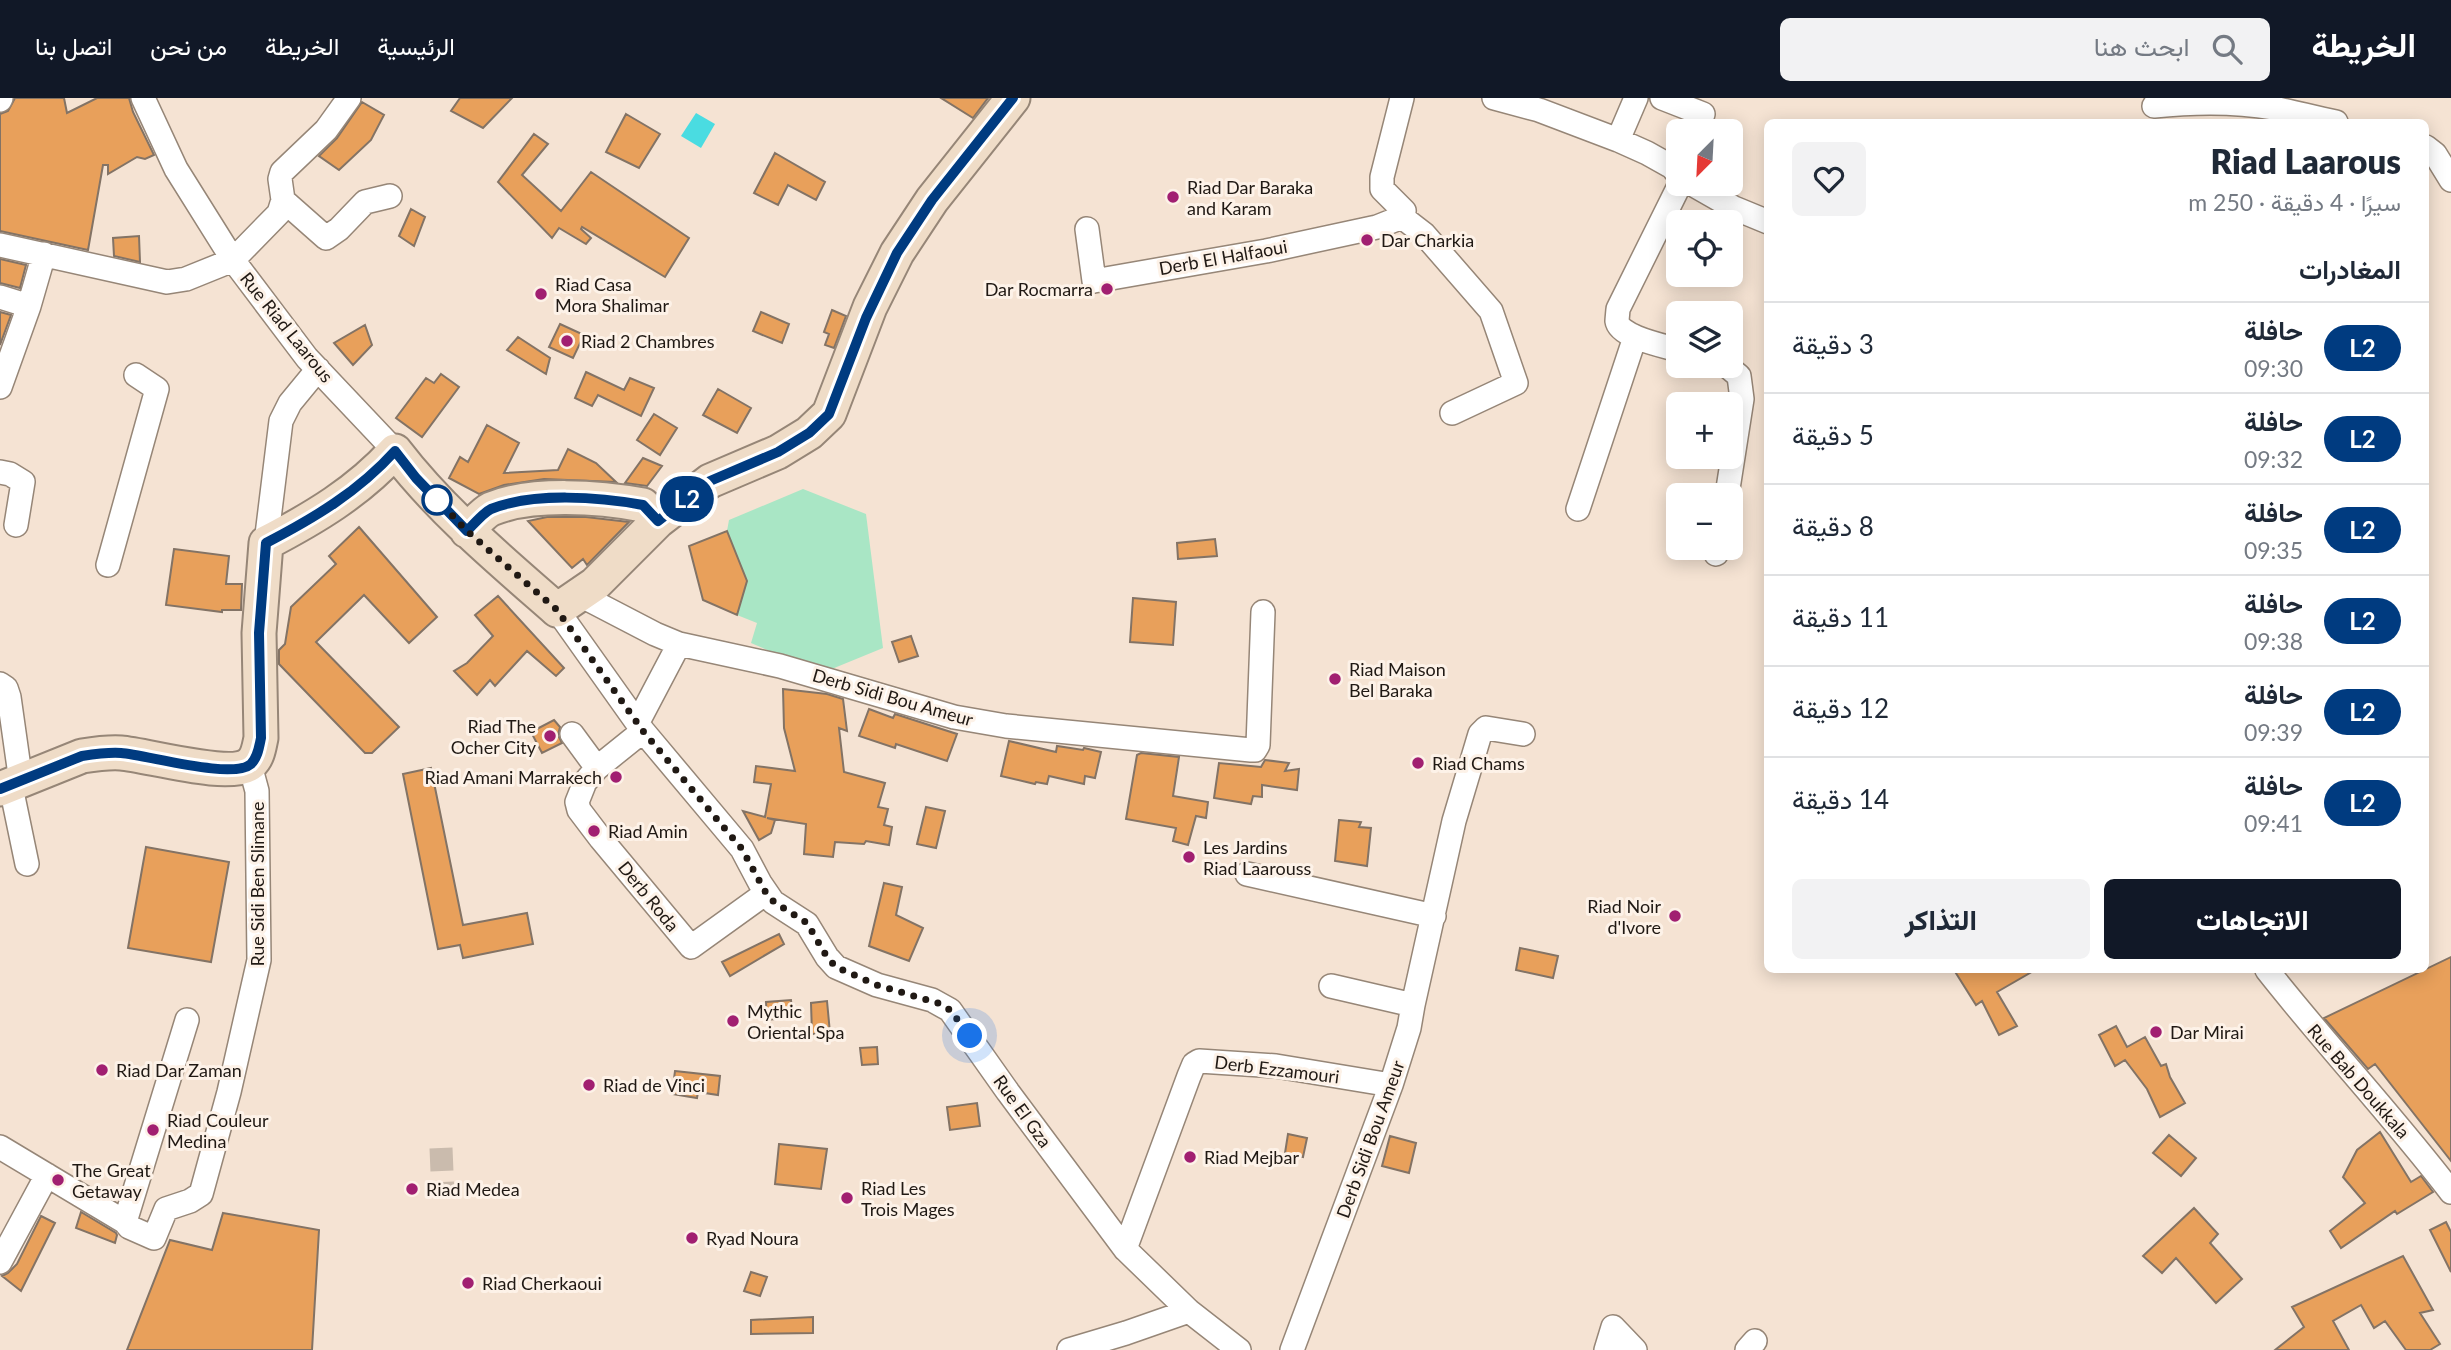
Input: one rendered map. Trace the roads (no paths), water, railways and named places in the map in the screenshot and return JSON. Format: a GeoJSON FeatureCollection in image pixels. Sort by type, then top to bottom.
{"type":"FeatureCollection","features":[{"type":"Feature","properties":{"kind":"street","name":"Rue Riad Laarous"},"geometry":{"type":"LineString","coordinates":[[143,98],[176,169],[233,260],[317,369],[467,531],[569,603]]}},
{"type":"Feature","properties":{"kind":"street"},"geometry":{"type":"LineString","coordinates":[[0,245],[167,282],[186,279],[233,260],[279,213],[283,200],[280,179],[282,172],[326,130],[349,98]]}},
{"type":"Feature","properties":{"kind":"street"},"geometry":{"type":"LineString","coordinates":[[569,603],[595,584],[658,521],[710,481],[778,452],[809,433],[829,414],[866,318],[897,253],[932,200],[1013,98]]}},
{"type":"Feature","properties":{"kind":"street"},"geometry":{"type":"LineString","coordinates":[[1402,98],[1382,177],[1382,189],[1404,211],[1402,216],[1424,234],[1491,311],[1516,383],[1452,413]]}},
{"type":"Feature","properties":{"kind":"street"},"geometry":{"type":"LineString","coordinates":[[1494,98],[1539,110],[1618,140],[1666,164]]}},
{"type":"Feature","properties":{"kind":"street"},"geometry":{"type":"LineString","coordinates":[[1618,140],[1636,98]]}},
{"type":"Feature","properties":{"kind":"street"},"geometry":{"type":"LineString","coordinates":[[1662,98],[1703,114]]}},
{"type":"Feature","properties":{"kind":"street"},"geometry":{"type":"LineString","coordinates":[[2154,109],[2192,102],[2247,105],[2322,119]]}},
{"type":"Feature","properties":{"kind":"street"},"geometry":{"type":"LineString","coordinates":[[2429,149],[2435,154],[2451,180]]}},
{"type":"Feature","properties":{"kind":"street"},"geometry":{"type":"LineString","coordinates":[[283,200],[326,238],[339,229],[365,202],[390,196]]}},
{"type":"Feature","properties":{"kind":"street"},"geometry":{"type":"LineString","coordinates":[[1666,346],[1636,337],[1617,323],[1618,310],[1674,196]]}},
{"type":"Feature","properties":{"kind":"street"},"geometry":{"type":"LineString","coordinates":[[1713,196],[1764,220]]}},
{"type":"Feature","properties":{"kind":"street","name":"Derb El Halfaoui"},"geometry":{"type":"LineString","coordinates":[[1087,229],[1094,281],[1266,251],[1377,227],[1402,216]]}},
{"type":"Feature","properties":{"kind":"street"},"geometry":{"type":"LineString","coordinates":[[0,387],[44,254]]}},
{"type":"Feature","properties":{"kind":"street"},"geometry":{"type":"LineString","coordinates":[[0,297],[29,306]]}},
{"type":"Feature","properties":{"kind":"street"},"geometry":{"type":"LineString","coordinates":[[1578,509],[1636,337]]}},
{"type":"Feature","properties":{"kind":"street"},"geometry":{"type":"LineString","coordinates":[[11,786],[82,756],[96,754],[120,753],[218,770],[250,765],[257,755],[261,738],[259,633],[266,543],[281,421],[290,403],[317,369]]}},
{"type":"Feature","properties":{"kind":"street"},"geometry":{"type":"LineString","coordinates":[[108,565],[156,389],[136,375]]}},
{"type":"Feature","properties":{"kind":"street"},"geometry":{"type":"LineString","coordinates":[[1729,483],[1742,398],[1739,378]]}},
{"type":"Feature","properties":{"kind":"street"},"geometry":{"type":"LineString","coordinates":[[266,543],[331,507],[370,478],[395,451]]}},
{"type":"Feature","properties":{"kind":"street"},"geometry":{"type":"LineString","coordinates":[[0,472],[10,474],[23,482],[16,525]]}},
{"type":"Feature","properties":{"kind":"street"},"geometry":{"type":"LineString","coordinates":[[467,531],[489,510],[523,501],[582,497],[643,505],[658,521]]}},
{"type":"Feature","properties":{"kind":"street","name":"Derb Sidi Bou Ameur"},"geometry":{"type":"LineString","coordinates":[[569,603],[679,643],[780,666],[971,721],[1251,750],[1258,745],[1262,612]]}},
{"type":"Feature","properties":{"kind":"street","name":"Rue El Gza"},"geometry":{"type":"LineString","coordinates":[[569,603],[640,727],[742,849],[766,893],[774,902],[807,923],[836,967],[877,985],[932,1000],[950,1010],[1125,1249],[1189,1311],[1240,1350]]}},
{"type":"Feature","properties":{"kind":"street"},"geometry":{"type":"LineString","coordinates":[[640,727],[679,643]]}},
{"type":"Feature","properties":{"kind":"street"},"geometry":{"type":"LineString","coordinates":[[0,684],[6,688],[9,696],[11,786],[27,864]]}},
{"type":"Feature","properties":{"kind":"street","name":"Derb Roda"},"geometry":{"type":"LineString","coordinates":[[640,727],[597,768],[580,792],[577,802],[579,810],[691,947],[766,893]]}},
{"type":"Feature","properties":{"kind":"street","name":"Derb Sidi Bou Ameur"},"geometry":{"type":"LineString","coordinates":[[1292,1350],[1391,1084],[1409,1028],[1454,821],[1482,730],[1492,728],[1523,734]]}},
{"type":"Feature","properties":{"kind":"street"},"geometry":{"type":"LineString","coordinates":[[572,734],[597,768]]}},
{"type":"Feature","properties":{"kind":"street","name":"Rue Sidi Ben Slimane"},"geometry":{"type":"LineString","coordinates":[[125,1222],[129,1227],[154,1238],[166,1209],[196,1198],[204,1188],[255,984],[260,937],[258,828],[257,792],[250,765]]}},
{"type":"Feature","properties":{"kind":"street"},"geometry":{"type":"LineString","coordinates":[[1247,874],[1434,916]]}},
{"type":"Feature","properties":{"kind":"street","name":"Rue Bab Doukkala"},"geometry":{"type":"LineString","coordinates":[[2269,973],[2306,1020],[2359,1077],[2451,1192]]}},
{"type":"Feature","properties":{"kind":"street"},"geometry":{"type":"LineString","coordinates":[[1331,986],[1413,1005]]}},
{"type":"Feature","properties":{"kind":"street"},"geometry":{"type":"LineString","coordinates":[[0,1147],[125,1222],[187,1020]]}},
{"type":"Feature","properties":{"kind":"street","name":"Derb Ezzamouri"},"geometry":{"type":"LineString","coordinates":[[1125,1249],[1189,1076],[1199,1061],[1276,1066],[1391,1084]]}},
{"type":"Feature","properties":{"kind":"street"},"geometry":{"type":"LineString","coordinates":[[0,1262],[47,1175]]}},
{"type":"Feature","properties":{"kind":"street"},"geometry":{"type":"LineString","coordinates":[[1069,1350],[1189,1311]]}},
{"type":"Feature","properties":{"kind":"street"},"geometry":{"type":"LineString","coordinates":[[1606,1350],[1613,1327],[1635,1350]]}},
{"type":"Feature","properties":{"kind":"water"},"geometry":{"type":"Polygon","coordinates":[[[696,113],[715,124],[701,148],[681,136],[696,113]]]}},
{"type":"Feature","properties":{"kind":"tunnel"},"geometry":{"type":"LineString","coordinates":[[441,1148],[443,1196]]}},
{"type":"Feature","properties":{"kind":"place","name":"Riad Dar Baraka and Karam"},"geometry":{"type":"Point","coordinates":[1173,197]}},
{"type":"Feature","properties":{"kind":"place","name":"Dar Charkia"},"geometry":{"type":"Point","coordinates":[1367,240]}},
{"type":"Feature","properties":{"kind":"place","name":"Dar Rocmarra"},"geometry":{"type":"Point","coordinates":[1107,289]}},
{"type":"Feature","properties":{"kind":"place","name":"Riad Casa Mora Shalimar"},"geometry":{"type":"Point","coordinates":[541,294]}},
{"type":"Feature","properties":{"kind":"place","name":"Riad 2 Chambres"},"geometry":{"type":"Point","coordinates":[567,341]}},
{"type":"Feature","properties":{"kind":"place","name":"Riad Maison Bel Baraka"},"geometry":{"type":"Point","coordinates":[1335,679]}},
{"type":"Feature","properties":{"kind":"place","name":"Riad The Ocher City"},"geometry":{"type":"Point","coordinates":[550,736]}},
{"type":"Feature","properties":{"kind":"place","name":"Riad Chams"},"geometry":{"type":"Point","coordinates":[1418,763]}},
{"type":"Feature","properties":{"kind":"place","name":"Riad Amani Marrakech"},"geometry":{"type":"Point","coordinates":[616,777]}},
{"type":"Feature","properties":{"kind":"place","name":"Riad Amin"},"geometry":{"type":"Point","coordinates":[594,831]}},
{"type":"Feature","properties":{"kind":"place","name":"Les Jardins Riad Laarouss"},"geometry":{"type":"Point","coordinates":[1189,857]}},
{"type":"Feature","properties":{"kind":"place","name":"Riad Noir d'Ivore"},"geometry":{"type":"Point","coordinates":[1675,916]}},
{"type":"Feature","properties":{"kind":"place","name":"Mythic Oriental Spa"},"geometry":{"type":"Point","coordinates":[733,1021]}},
{"type":"Feature","properties":{"kind":"place","name":"Dar Mirai"},"geometry":{"type":"Point","coordinates":[2156,1032]}},
{"type":"Feature","properties":{"kind":"place","name":"Riad Dar Zaman"},"geometry":{"type":"Point","coordinates":[102,1070]}},
{"type":"Feature","properties":{"kind":"place","name":"Riad de Vinci"},"geometry":{"type":"Point","coordinates":[589,1085]}},
{"type":"Feature","properties":{"kind":"place","name":"Riad Couleur Medina"},"geometry":{"type":"Point","coordinates":[153,1130]}},
{"type":"Feature","properties":{"kind":"place","name":"Riad Mejbar"},"geometry":{"type":"Point","coordinates":[1190,1157]}},
{"type":"Feature","properties":{"kind":"place","name":"The Great Getaway"},"geometry":{"type":"Point","coordinates":[58,1180]}},
{"type":"Feature","properties":{"kind":"place","name":"Riad Medea"},"geometry":{"type":"Point","coordinates":[412,1189]}},
{"type":"Feature","properties":{"kind":"place","name":"Riad Les Trois Mages"},"geometry":{"type":"Point","coordinates":[847,1198]}},
{"type":"Feature","properties":{"kind":"place","name":"Ryad Noura"},"geometry":{"type":"Point","coordinates":[692,1238]}},
{"type":"Feature","properties":{"kind":"place","name":"Riad Cherkaoui"},"geometry":{"type":"Point","coordinates":[468,1283]}}]}
